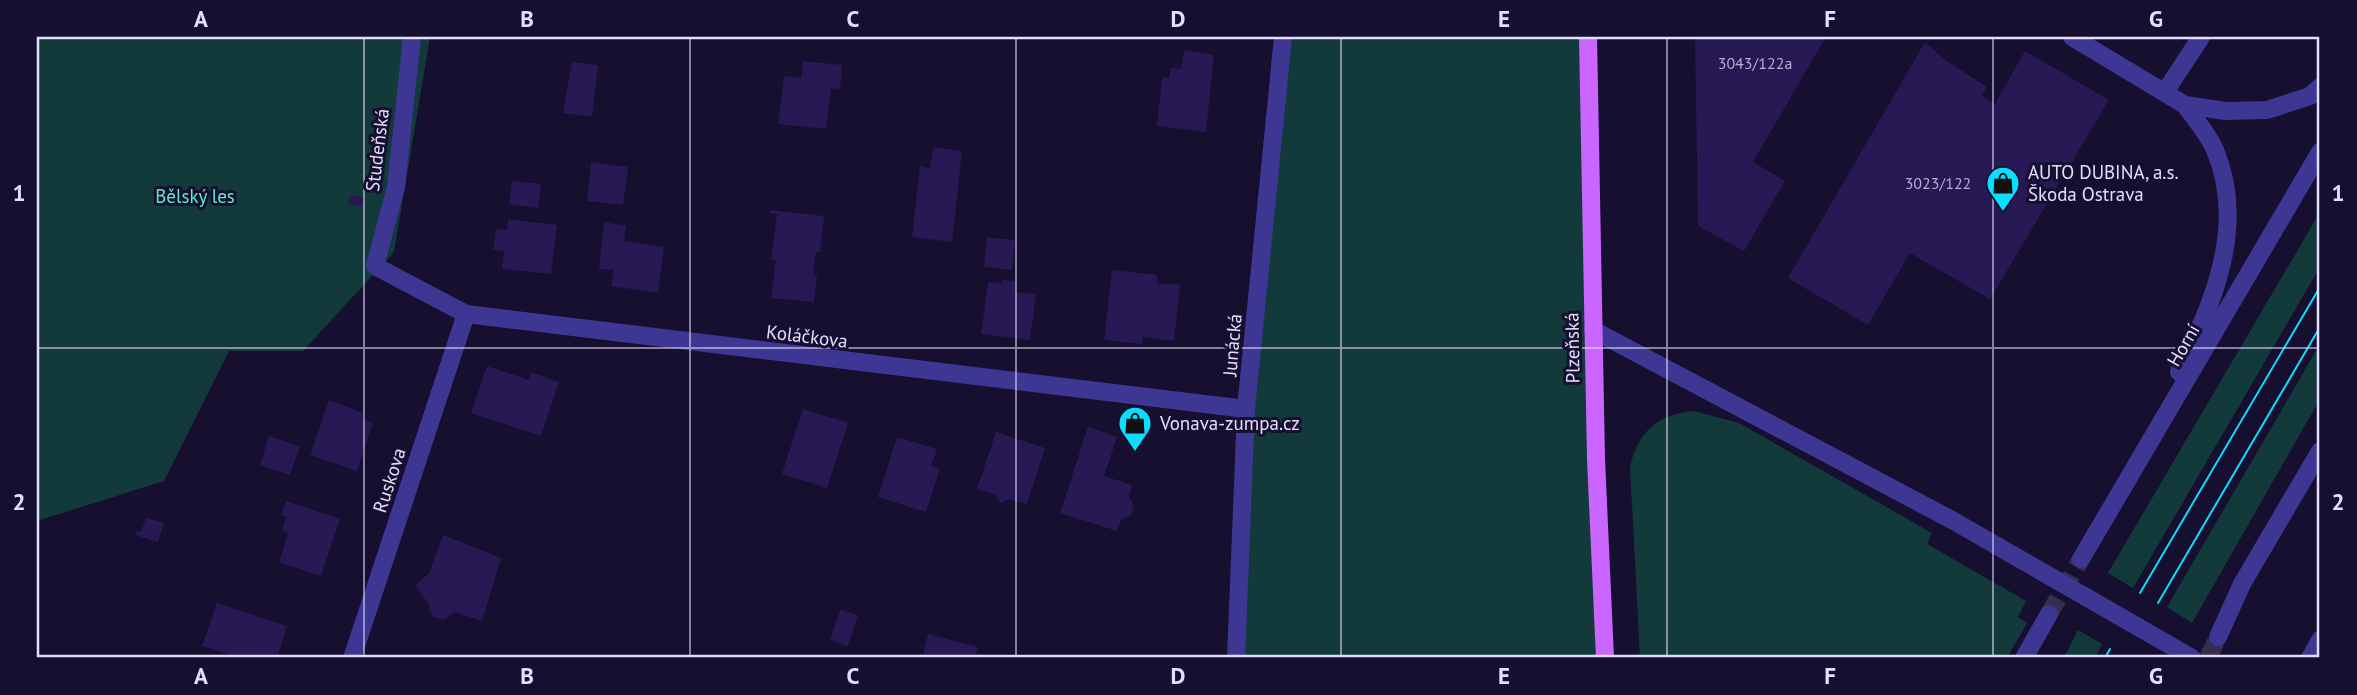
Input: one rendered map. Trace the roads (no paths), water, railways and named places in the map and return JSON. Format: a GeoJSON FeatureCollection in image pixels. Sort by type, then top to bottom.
{"type":"FeatureCollection","features":[{"type":"Feature","properties":{"kind":"main road","name":"Plzeňská"},"geometry":{"type":"LineString","coordinates":[[1588,37],[1593,330],[1605,658]]}},
{"type":"Feature","properties":{"kind":"street","name":"Studeňská"},"geometry":{"type":"LineString","coordinates":[[375,266],[396,187],[412,37]]}},
{"type":"Feature","properties":{"kind":"street","name":"Junácká"},"geometry":{"type":"LineString","coordinates":[[1236,658],[1247,409],[1283,37]]}},
{"type":"Feature","properties":{"kind":"street"},"geometry":{"type":"LineString","coordinates":[[2072,37],[2185,105],[2213,147],[2222,170],[2227,208],[2226,248],[2217,286],[2202,326],[2106,518]]}},
{"type":"Feature","properties":{"kind":"street"},"geometry":{"type":"LineString","coordinates":[[2165,92],[2202,37]]}},
{"type":"Feature","properties":{"kind":"street"},"geometry":{"type":"LineString","coordinates":[[2185,105],[2226,111],[2267,110],[2310,96],[2320,87]]}},
{"type":"Feature","properties":{"kind":"street","name":"Horní"},"geometry":{"type":"LineString","coordinates":[[2081,559],[2320,152]]}},
{"type":"Feature","properties":{"kind":"street","name":"Koláčkova"},"geometry":{"type":"LineString","coordinates":[[375,266],[466,314],[1247,409]]}},
{"type":"Feature","properties":{"kind":"street","name":"Ruskova"},"geometry":{"type":"LineString","coordinates":[[352,658],[466,314]]}},
{"type":"Feature","properties":{"kind":"street"},"geometry":{"type":"LineString","coordinates":[[1593,330],[1952,520],[2192,658]]}},
{"type":"Feature","properties":{"kind":"street"},"geometry":{"type":"LineString","coordinates":[[2218,637],[2242,584],[2320,450]]}},
{"type":"Feature","properties":{"kind":"street"},"geometry":{"type":"LineString","coordinates":[[2024,658],[2049,614]]}},
{"type":"Feature","properties":{"kind":"street"},"geometry":{"type":"LineString","coordinates":[[2310,658],[2320,640]]}},
{"type":"Feature","properties":{"kind":"tunnel"},"geometry":{"type":"LineString","coordinates":[[2049,614],[2081,559]]}},
{"type":"Feature","properties":{"kind":"tunnel"},"geometry":{"type":"LineString","coordinates":[[2208,658],[2218,637]]}},
{"type":"Feature","properties":{"kind":"tram line"},"geometry":{"type":"LineString","coordinates":[[2140,593],[2320,287]]}},
{"type":"Feature","properties":{"kind":"tram line"},"geometry":{"type":"LineString","coordinates":[[2158,603],[2320,327]]}},
{"type":"Feature","properties":{"kind":"tram line"},"geometry":{"type":"LineString","coordinates":[[2105,658],[2110,649]]}},
{"type":"Feature","properties":{"kind":"place","name":"AUTO DUBINA, a.s. Škoda Ostrava"},"geometry":{"type":"Point","coordinates":[2003,213]}},
{"type":"Feature","properties":{"kind":"place","name":"Vonava-zumpa.cz"},"geometry":{"type":"Point","coordinates":[1135,453]}},
{"type":"Feature","properties":{"kind":"park label","name":"Bělský les"},"geometry":{"type":"Point","coordinates":[195,196]}}]}
